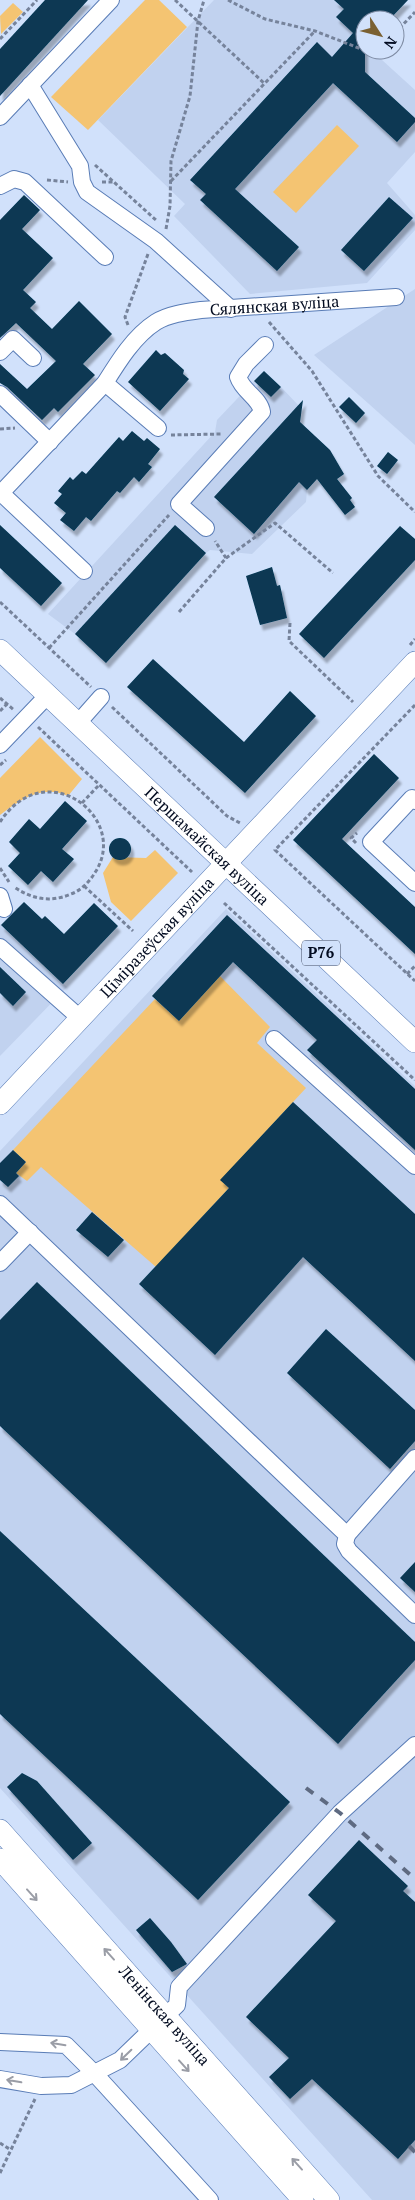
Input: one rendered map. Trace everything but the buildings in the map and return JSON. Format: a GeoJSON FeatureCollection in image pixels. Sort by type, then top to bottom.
{"type":"FeatureCollection","features":[{"type":"Feature","properties":{"kind":"main road","name":"Першамайская вуліца"},"geometry":{"type":"LineString","coordinates":[[0,650],[415,1042]]}},
{"type":"Feature","properties":{"kind":"main road","name":"Ціміразеўская вуліца"},"geometry":{"type":"LineString","coordinates":[[0,1104],[414,663]]}},
{"type":"Feature","properties":{"kind":"main road","name":"Ленінская вуліца"},"geometry":{"type":"LineString","coordinates":[[0,1830],[303,2200]]}},
{"type":"Feature","properties":{"kind":"main road","name":"Ленінская вуліца"},"geometry":{"type":"LineString","coordinates":[[0,1859],[329,2200]]}},
{"type":"Feature","properties":{"kind":"street"},"geometry":{"type":"LineString","coordinates":[[0,117],[111,0]]}},
{"type":"Feature","properties":{"kind":"street"},"geometry":{"type":"LineString","coordinates":[[30,85],[80,166],[82,182],[87,192],[156,241],[231,309]]}},
{"type":"Feature","properties":{"kind":"street"},"geometry":{"type":"LineString","coordinates":[[0,186],[14,179],[25,182],[105,256]]}},
{"type":"Feature","properties":{"kind":"street","name":"Сялянская вуліца"},"geometry":{"type":"LineString","coordinates":[[135,342],[156,322],[178,313],[396,297]]}},
{"type":"Feature","properties":{"kind":"street"},"geometry":{"type":"LineString","coordinates":[[0,352],[13,339],[33,358]]}},
{"type":"Feature","properties":{"kind":"street"},"geometry":{"type":"LineString","coordinates":[[84,571],[1,492],[106,383],[117,363],[135,342]]}},
{"type":"Feature","properties":{"kind":"street"},"geometry":{"type":"LineString","coordinates":[[206,528],[180,504],[262,412],[261,406],[241,386],[238,377],[246,364],[265,345]]}},
{"type":"Feature","properties":{"kind":"street"},"geometry":{"type":"LineString","coordinates":[[106,383],[158,428]]}},
{"type":"Feature","properties":{"kind":"street"},"geometry":{"type":"LineString","coordinates":[[0,394],[50,442]]}},
{"type":"Feature","properties":{"kind":"street"},"geometry":{"type":"LineString","coordinates":[[0,745],[48,695]]}},
{"type":"Feature","properties":{"kind":"street"},"geometry":{"type":"LineString","coordinates":[[78,723],[102,697]]}},
{"type":"Feature","properties":{"kind":"street"},"geometry":{"type":"LineString","coordinates":[[415,801],[412,798],[371,842],[415,883]]}},
{"type":"Feature","properties":{"kind":"street"},"geometry":{"type":"LineString","coordinates":[[0,947],[80,1019]]}},
{"type":"Feature","properties":{"kind":"street"},"geometry":{"type":"LineString","coordinates":[[274,1039],[415,1166]]}},
{"type":"Feature","properties":{"kind":"street"},"geometry":{"type":"LineString","coordinates":[[0,1204],[347,1535]]}},
{"type":"Feature","properties":{"kind":"street"},"geometry":{"type":"LineString","coordinates":[[0,1263],[30,1232]]}},
{"type":"Feature","properties":{"kind":"street"},"geometry":{"type":"LineString","coordinates":[[415,1458],[347,1535],[345,1544],[348,1551],[415,1615]]}},
{"type":"Feature","properties":{"kind":"street"},"geometry":{"type":"LineString","coordinates":[[0,2079],[41,2086],[71,2085],[120,2060],[177,2005],[179,1987],[340,1813],[415,1745]]}},
{"type":"Feature","properties":{"kind":"street"},"geometry":{"type":"LineString","coordinates":[[0,2042],[66,2045],[95,2074],[210,2200]]}},
{"type":"Feature","properties":{"kind":"path"},"geometry":{"type":"LineString","coordinates":[[0,39],[37,0]]}},
{"type":"Feature","properties":{"kind":"path"},"geometry":{"type":"LineString","coordinates":[[175,0],[265,84]]}},
{"type":"Feature","properties":{"kind":"path"},"geometry":{"type":"LineString","coordinates":[[166,229],[170,206],[171,160],[190,96],[198,22],[204,0]]}},
{"type":"Feature","properties":{"kind":"path"},"geometry":{"type":"LineString","coordinates":[[228,0],[265,19],[315,31],[355,47]]}},
{"type":"Feature","properties":{"kind":"path"},"geometry":{"type":"LineString","coordinates":[[405,22],[415,12]]}},
{"type":"Feature","properties":{"kind":"path"},"geometry":{"type":"LineString","coordinates":[[171,182],[315,31]]}},
{"type":"Feature","properties":{"kind":"path"},"geometry":{"type":"LineString","coordinates":[[80,166],[98,165],[173,236]]}},
{"type":"Feature","properties":{"kind":"path"},"geometry":{"type":"LineString","coordinates":[[135,342],[125,317],[149,251]]}},
{"type":"Feature","properties":{"kind":"path"},"geometry":{"type":"LineString","coordinates":[[249,307],[262,313],[312,371],[378,476],[415,512]]}},
{"type":"Feature","properties":{"kind":"path"},"geometry":{"type":"LineString","coordinates":[[158,428],[173,436],[243,434]]}},
{"type":"Feature","properties":{"kind":"path"},"geometry":{"type":"LineString","coordinates":[[49,648],[180,504]]}},
{"type":"Feature","properties":{"kind":"path"},"geometry":{"type":"LineString","coordinates":[[180,612],[226,558],[274,523],[333,573]]}},
{"type":"Feature","properties":{"kind":"path"},"geometry":{"type":"LineString","coordinates":[[206,528],[226,558]]}},
{"type":"Feature","properties":{"kind":"path"},"geometry":{"type":"LineString","coordinates":[[0,602],[227,816],[242,825]]}},
{"type":"Feature","properties":{"kind":"path"},"geometry":{"type":"LineString","coordinates":[[290,623],[289,641],[355,704]]}},
{"type":"Feature","properties":{"kind":"path"},"geometry":{"type":"LineString","coordinates":[[0,698],[37,727],[192,872]]}},
{"type":"Feature","properties":{"kind":"path"},"geometry":{"type":"LineString","coordinates":[[0,712],[7,704]]}},
{"type":"Feature","properties":{"kind":"path"},"geometry":{"type":"LineString","coordinates":[[415,705],[275,850],[415,981]]}},
{"type":"Feature","properties":{"kind":"path"},"geometry":{"type":"LineString","coordinates":[[82,803],[99,784]]}},
{"type":"Feature","properties":{"kind":"path"},"geometry":{"type":"LineString","coordinates":[[0,822],[10,808],[25,797],[43,792],[61,793],[82,803],[92,813],[100,829],[103,848],[99,866],[89,882],[76,892],[60,899],[42,900],[26,895],[12,885],[0,868]]}},
{"type":"Feature","properties":{"kind":"path"},"geometry":{"type":"LineString","coordinates":[[84,886],[132,931]]}},
{"type":"Feature","properties":{"kind":"path"},"geometry":{"type":"LineString","coordinates":[[224,903],[415,1080]]}},
{"type":"Feature","properties":{"kind":"path"},"geometry":{"type":"LineString","coordinates":[[407,974],[415,966]]}},
{"type":"Feature","properties":{"kind":"path"},"geometry":{"type":"LineString","coordinates":[[0,2173],[41,2086]]}},
{"type":"Feature","properties":{"kind":"path"},"geometry":{"type":"LineString","coordinates":[[0,2143],[11,2150]]}},
{"type":"Feature","properties":{"kind":"shaded area"},"geometry":{"type":"Polygon","coordinates":[[[145,0],[159,0],[187,27],[88,130],[51,97],[145,0]]]}},
{"type":"Feature","properties":{"kind":"shaded area"},"geometry":{"type":"Polygon","coordinates":[[[214,0],[408,0],[386,10],[355,10],[355,60],[382,60],[415,90],[415,152],[387,183],[415,215],[415,230],[367,283],[250,294],[174,216],[185,204],[98,120],[214,0]]]}},
{"type":"Feature","properties":{"kind":"shaded area"},"geometry":{"type":"Polygon","coordinates":[[[13,3],[23,12],[1,34],[0,16],[13,3]]]}},
{"type":"Feature","properties":{"kind":"shaded area"},"geometry":{"type":"Polygon","coordinates":[[[337,125],[359,146],[296,213],[273,192],[337,125]]]}},
{"type":"Feature","properties":{"kind":"shaded area"},"geometry":{"type":"Polygon","coordinates":[[[415,289],[415,445],[314,355],[415,289]]]}},
{"type":"Feature","properties":{"kind":"shaded area"},"geometry":{"type":"Polygon","coordinates":[[[254,381],[271,397],[281,387],[300,407],[300,422],[330,450],[299,482],[307,490],[306,502],[252,554],[210,550],[206,553],[106,663],[75,634],[48,614],[215,432],[217,420],[254,381]]]}},
{"type":"Feature","properties":{"kind":"shaded area"},"geometry":{"type":"Polygon","coordinates":[[[40,737],[82,779],[68,796],[49,792],[32,795],[0,815],[0,778],[40,737]]]}},
{"type":"Feature","properties":{"kind":"shaded area"},"geometry":{"type":"Polygon","coordinates":[[[155,850],[178,873],[131,921],[111,902],[103,873],[113,857],[146,858],[155,850]]]}},
{"type":"Feature","properties":{"kind":"shaded area"},"geometry":{"type":"Polygon","coordinates":[[[226,909],[415,1086],[415,2200],[372,2200],[0,1788],[0,1151],[226,909]]]}},
{"type":"Feature","properties":{"kind":"shaded area"},"geometry":{"type":"Polygon","coordinates":[[[0,924],[67,987],[0,1056],[0,924]]]}},
{"type":"Feature","properties":{"kind":"shaded area"},"geometry":{"type":"Polygon","coordinates":[[[220,976],[270,1027],[257,1043],[306,1088],[221,1180],[229,1188],[156,1267],[41,1167],[27,1181],[16,1173],[26,1162],[13,1150],[155,999],[179,1021],[220,976]]]}},
{"type":"Feature","properties":{"kind":"railway"},"geometry":{"type":"LineString","coordinates":[[306,1788],[340,1813],[415,1879]]}},
{"type":"Feature","properties":{"kind":"railway"},"geometry":{"type":"LineString","coordinates":[[409,2146],[415,2152]]}}]}
